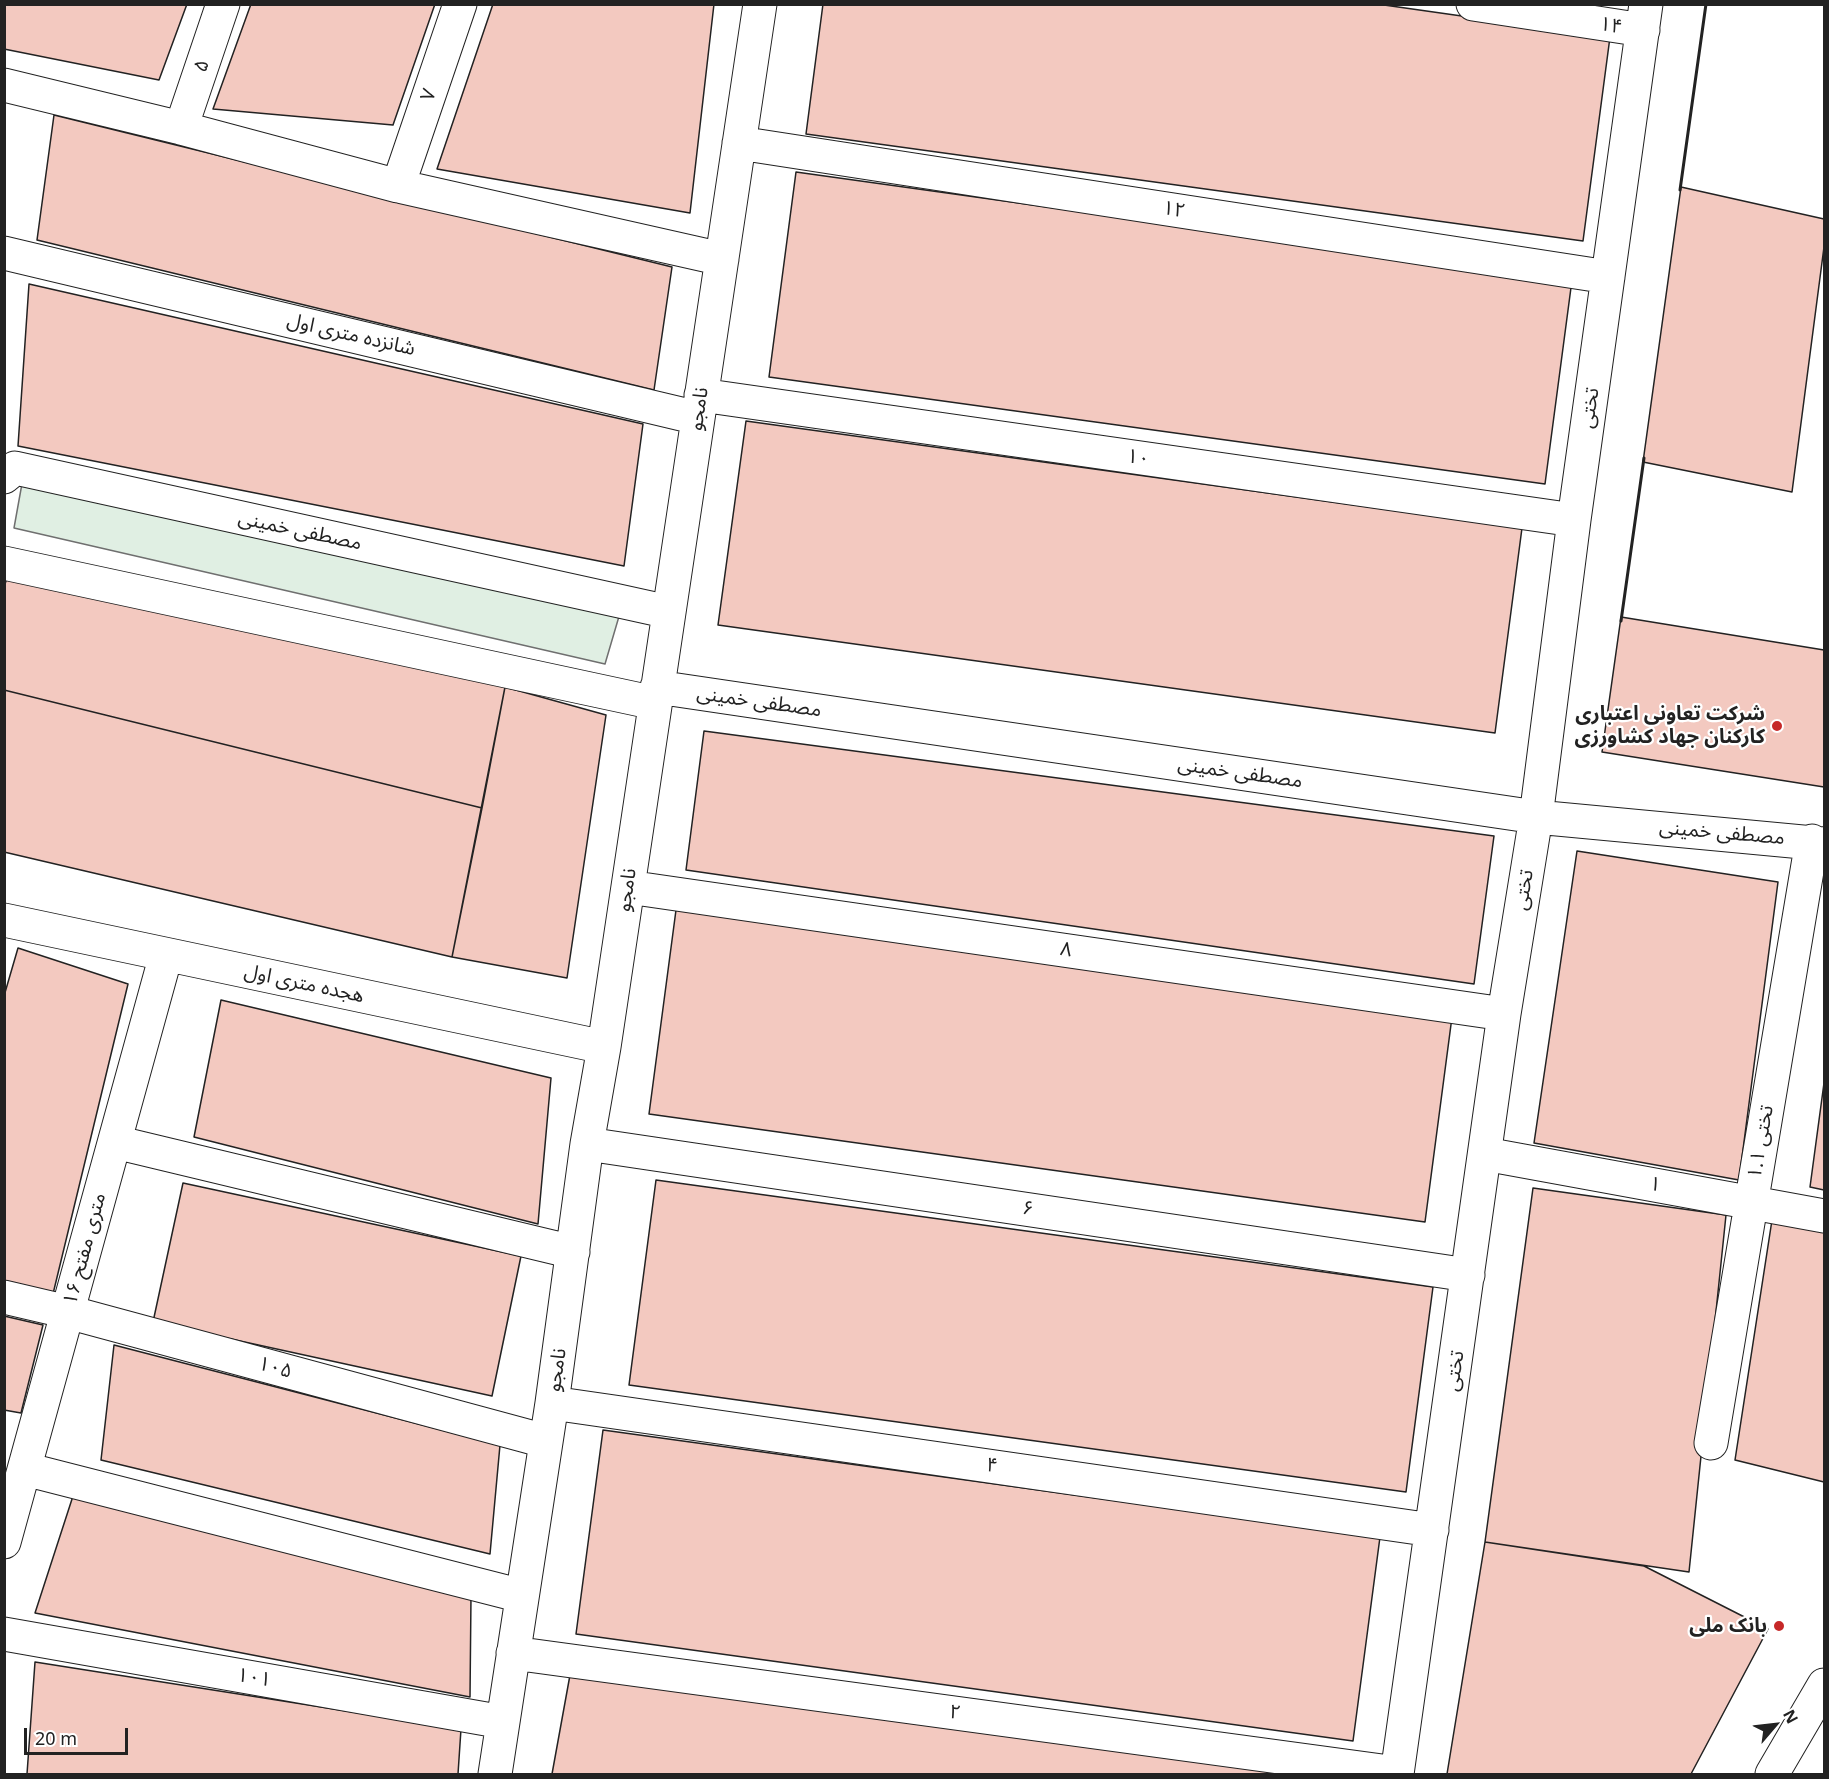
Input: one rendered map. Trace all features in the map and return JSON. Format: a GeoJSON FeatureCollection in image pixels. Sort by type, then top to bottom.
{"type":"FeatureCollection","features":[{"type":"Feature","properties":{"kind":"street","name":"۵"},"geometry":{"type":"LineString","coordinates":[[181,128],[223,4]]}},
{"type":"Feature","properties":{"kind":"street","name":"۷"},"geometry":{"type":"LineString","coordinates":[[398,186],[460,4]]}},
{"type":"Feature","properties":{"kind":"street","name":"نامجو"},"geometry":{"type":"LineString","coordinates":[[495,1774],[552,1403],[587,1144],[604,1047],[760,4]]}},
{"type":"Feature","properties":{"kind":"street","name":"۱۴"},"geometry":{"type":"LineString","coordinates":[[1473,4],[1644,17]]}},
{"type":"Feature","properties":{"kind":"street","name":"تختی"},"geometry":{"type":"LineString","coordinates":[[1397,1774],[1504,1014],[1536,817],[1574,520],[1644,17]]}},
{"type":"Feature","properties":{"kind":"street"},"geometry":{"type":"LineString","coordinates":[[4,85],[181,128],[398,186],[722,259]]}},
{"type":"Feature","properties":{"kind":"street","name":"۱۲"},"geometry":{"type":"LineString","coordinates":[[739,143],[1608,277]]}},
{"type":"Feature","properties":{"kind":"street","name":"شانزده متری اول"},"geometry":{"type":"LineString","coordinates":[[4,253],[700,407]]}},
{"type":"Feature","properties":{"kind":"street","name":"۱۰"},"geometry":{"type":"LineString","coordinates":[[700,407],[1574,520]]}},
{"type":"Feature","properties":{"kind":"street","name":"مصطفی خمینی"},"geometry":{"type":"LineString","coordinates":[[4,477],[15,468],[669,612]]}},
{"type":"Feature","properties":{"kind":"street","name":"مصطفی خمینی"},"geometry":{"type":"LineString","coordinates":[[4,563],[656,695],[1536,817],[1818,842]]}},
{"type":"Feature","properties":{"kind":"street","name":"تختی ۱.۱"},"geometry":{"type":"LineString","coordinates":[[1711,1443],[1750,1202],[1818,842]]}},
{"type":"Feature","properties":{"kind":"street","name":"۸"},"geometry":{"type":"LineString","coordinates":[[628,887],[1504,1014]]}},
{"type":"Feature","properties":{"kind":"street","name":"هجده متری اول"},"geometry":{"type":"LineString","coordinates":[[4,920],[604,1047]]}},
{"type":"Feature","properties":{"kind":"street","name":"۱۶ متری مفتح"},"geometry":{"type":"LineString","coordinates":[[4,1542],[20,1450],[68,1312],[166,955]]}},
{"type":"Feature","properties":{"kind":"street"},"geometry":{"type":"LineString","coordinates":[[115,1142],[573,1252]]}},
{"type":"Feature","properties":{"kind":"street","name":"۶"},"geometry":{"type":"LineString","coordinates":[[587,1144],[1468,1275]]}},
{"type":"Feature","properties":{"kind":"street","name":"۱"},"geometry":{"type":"LineString","coordinates":[[1485,1154],[1824,1216]]}},
{"type":"Feature","properties":{"kind":"street","name":"۱۰۵"},"geometry":{"type":"LineString","coordinates":[[4,1297],[68,1312],[545,1441]]}},
{"type":"Feature","properties":{"kind":"street","name":"۴"},"geometry":{"type":"LineString","coordinates":[[552,1403],[1432,1530]]}},
{"type":"Feature","properties":{"kind":"street"},"geometry":{"type":"LineString","coordinates":[[20,1450],[522,1596]]}},
{"type":"Feature","properties":{"kind":"street","name":"۱۰۱"},"geometry":{"type":"LineString","coordinates":[[4,1634],[502,1722]]}},
{"type":"Feature","properties":{"kind":"street","name":"۲"},"geometry":{"type":"LineString","coordinates":[[513,1653],[1397,1774]]}},
{"type":"Feature","properties":{"kind":"street"},"geometry":{"type":"LineString","coordinates":[[1772,1774],[1822,1698]]}},
{"type":"Feature","properties":{"kind":"green space"},"geometry":{"type":"Polygon","coordinates":[[[23,478],[620,613],[605,664],[14,528],[23,478]]]}},
{"type":"Feature","properties":{"kind":"building"},"geometry":{"type":"Polygon","coordinates":[[[4,4],[187,4],[159,80],[4,49],[4,4]]]}},
{"type":"Feature","properties":{"kind":"building"},"geometry":{"type":"Polygon","coordinates":[[[251,4],[435,4],[393,125],[213,109],[251,4]]]}},
{"type":"Feature","properties":{"kind":"building"},"geometry":{"type":"Polygon","coordinates":[[[493,4],[714,4],[690,213],[437,169],[493,4]]]}},
{"type":"Feature","properties":{"kind":"building"},"geometry":{"type":"Polygon","coordinates":[[[823,4],[1377,4],[1610,37],[1583,241],[806,134],[823,4]]]}},
{"type":"Feature","properties":{"kind":"building"},"geometry":{"type":"Polygon","coordinates":[[[54,115],[672,267],[654,390],[37,240],[54,115]]]}},
{"type":"Feature","properties":{"kind":"building"},"geometry":{"type":"Polygon","coordinates":[[[796,172],[1572,280],[1545,484],[769,377],[796,172]]]}},
{"type":"Feature","properties":{"kind":"building"},"geometry":{"type":"Polygon","coordinates":[[[1681,187],[1824,219],[1824,247],[1792,492],[1643,462],[1681,187]]]}},
{"type":"Feature","properties":{"kind":"building"},"geometry":{"type":"Polygon","coordinates":[[[29,284],[643,424],[624,566],[18,446],[29,284]]]}},
{"type":"Feature","properties":{"kind":"building"},"geometry":{"type":"Polygon","coordinates":[[[746,421],[1522,528],[1495,733],[718,625],[746,421]]]}},
{"type":"Feature","properties":{"kind":"building"},"geometry":{"type":"Polygon","coordinates":[[[7,578],[505,687],[482,808],[4,690],[4,587],[7,578]]]}},
{"type":"Feature","properties":{"kind":"building"},"geometry":{"type":"Polygon","coordinates":[[[1621,617],[1824,650],[1824,787],[1602,752],[1621,617]]]}},
{"type":"Feature","properties":{"kind":"building"},"geometry":{"type":"Polygon","coordinates":[[[505,687],[606,715],[567,978],[452,957],[505,687]]]}},
{"type":"Feature","properties":{"kind":"building"},"geometry":{"type":"Polygon","coordinates":[[[4,690],[482,808],[452,957],[4,852],[4,690]]]}},
{"type":"Feature","properties":{"kind":"building"},"geometry":{"type":"Polygon","coordinates":[[[704,731],[1494,836],[1474,984],[686,870],[704,731]]]}},
{"type":"Feature","properties":{"kind":"building"},"geometry":{"type":"Polygon","coordinates":[[[1577,851],[1778,882],[1739,1180],[1534,1143],[1577,851]]]}},
{"type":"Feature","properties":{"kind":"building"},"geometry":{"type":"Polygon","coordinates":[[[676,910],[1452,1017],[1425,1222],[649,1114],[676,910]]]}},
{"type":"Feature","properties":{"kind":"building"},"geometry":{"type":"Polygon","coordinates":[[[18,948],[128,984],[52,1298],[4,1286],[4,996],[18,948]]]}},
{"type":"Feature","properties":{"kind":"building"},"geometry":{"type":"Polygon","coordinates":[[[221,1000],[551,1078],[538,1224],[194,1137],[221,1000]]]}},
{"type":"Feature","properties":{"kind":"building"},"geometry":{"type":"Polygon","coordinates":[[[1824,1083],[1824,1190],[1810,1187],[1824,1083]]]}},
{"type":"Feature","properties":{"kind":"building"},"geometry":{"type":"Polygon","coordinates":[[[656,1180],[1433,1287],[1406,1492],[629,1385],[656,1180]]]}},
{"type":"Feature","properties":{"kind":"building"},"geometry":{"type":"Polygon","coordinates":[[[183,1183],[521,1256],[492,1396],[153,1322],[183,1183]]]}},
{"type":"Feature","properties":{"kind":"building"},"geometry":{"type":"Polygon","coordinates":[[[1533,1188],[1726,1215],[1689,1572],[1485,1542],[1533,1188]]]}},
{"type":"Feature","properties":{"kind":"building"},"geometry":{"type":"Polygon","coordinates":[[[1772,1220],[1824,1231],[1824,1482],[1735,1460],[1772,1220]]]}},
{"type":"Feature","properties":{"kind":"building"},"geometry":{"type":"Polygon","coordinates":[[[4,1316],[43,1325],[21,1413],[4,1410],[4,1316]]]}},
{"type":"Feature","properties":{"kind":"building"},"geometry":{"type":"Polygon","coordinates":[[[114,1345],[500,1445],[490,1554],[101,1460],[114,1345]]]}},
{"type":"Feature","properties":{"kind":"building"},"geometry":{"type":"Polygon","coordinates":[[[603,1430],[1380,1537],[1353,1741],[576,1634],[603,1430]]]}},
{"type":"Feature","properties":{"kind":"building"},"geometry":{"type":"Polygon","coordinates":[[[73,1496],[471,1596],[470,1697],[35,1613],[73,1496]]]}},
{"type":"Feature","properties":{"kind":"building"},"geometry":{"type":"Polygon","coordinates":[[[1485,1542],[1644,1566],[1768,1629],[1691,1774],[1447,1774],[1485,1542]]]}},
{"type":"Feature","properties":{"kind":"building"},"geometry":{"type":"Polygon","coordinates":[[[35,1662],[461,1729],[458,1774],[27,1774],[35,1662]]]}},
{"type":"Feature","properties":{"kind":"building"},"geometry":{"type":"Polygon","coordinates":[[[570,1675],[1286,1774],[552,1774],[570,1675]]]}},
{"type":"Feature","properties":{"kind":"wall"},"geometry":{"type":"LineString","coordinates":[[1680,190],[1706,4]]}},
{"type":"Feature","properties":{"kind":"wall"},"geometry":{"type":"LineString","coordinates":[[1621,621],[1644,458]]}},
{"type":"Feature","properties":{"kind":"place","name":"شرکت تعاونی اعتباری کارکنان جهاد کشاورزی"},"geometry":{"type":"Point","coordinates":[1777,726]}},
{"type":"Feature","properties":{"kind":"place","name":"بانک ملی"},"geometry":{"type":"Point","coordinates":[1779,1626]}}]}
